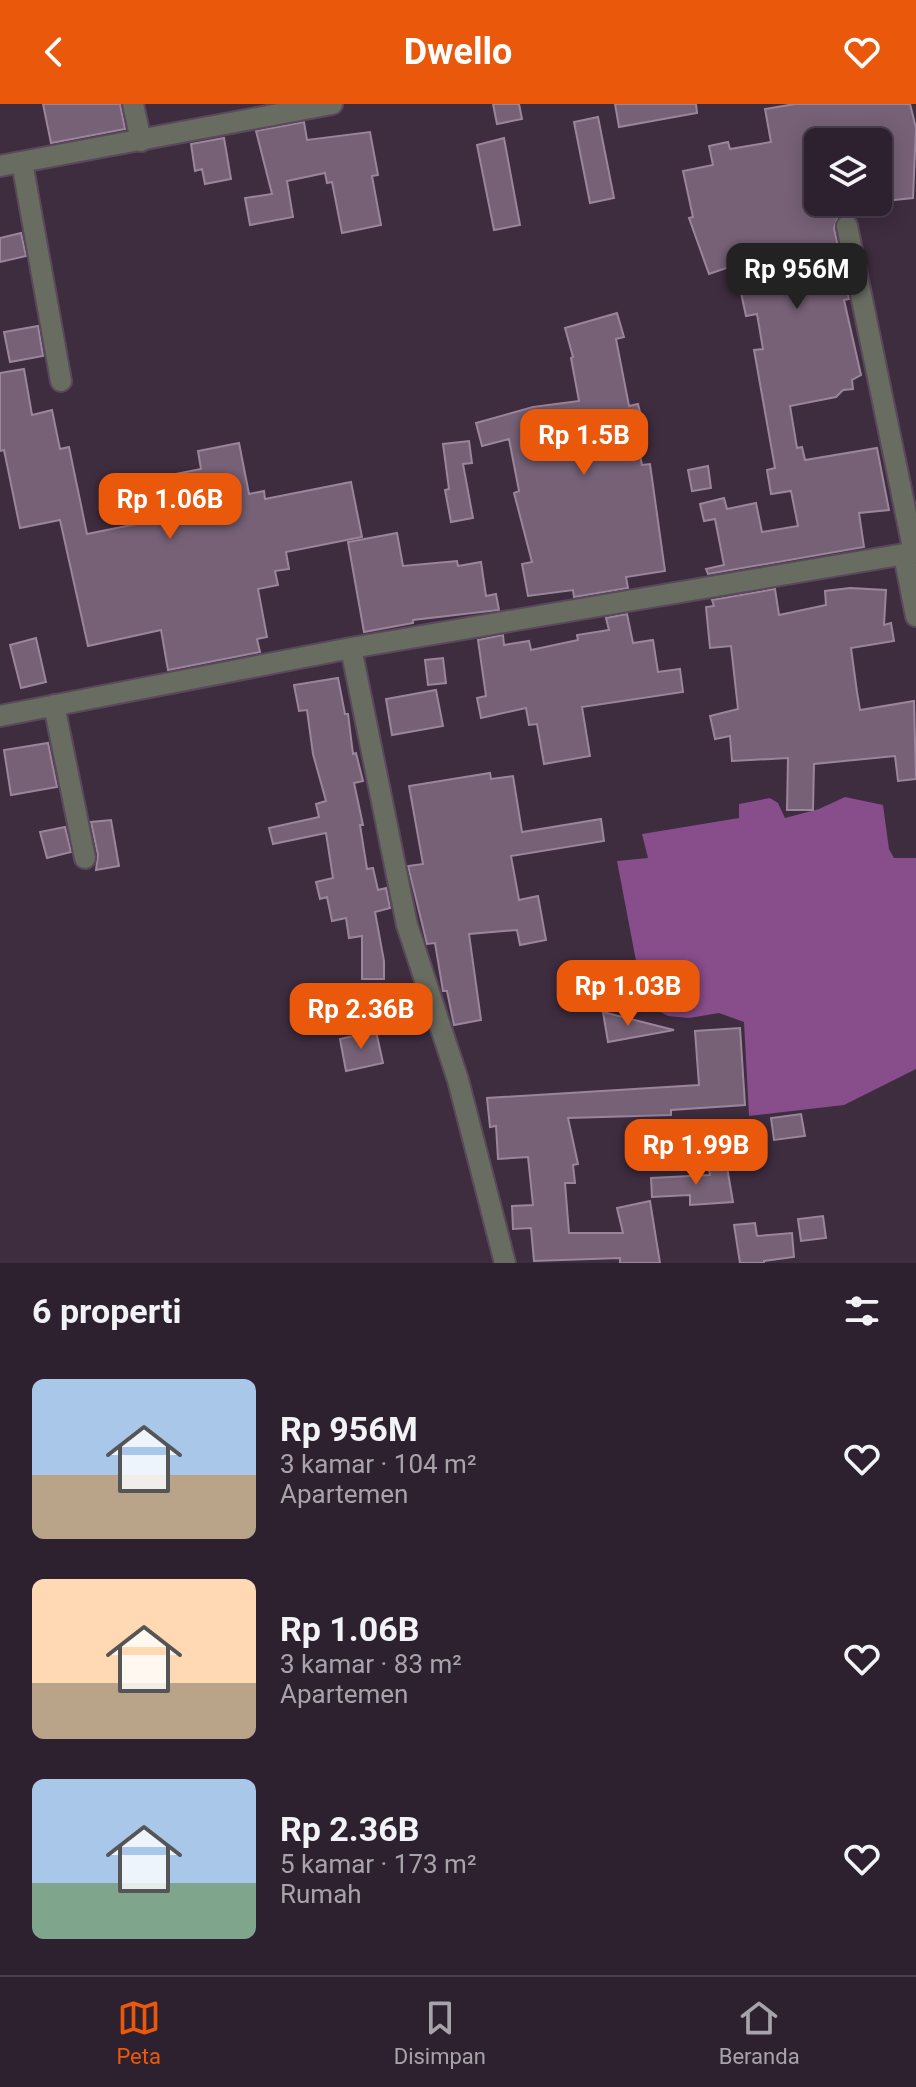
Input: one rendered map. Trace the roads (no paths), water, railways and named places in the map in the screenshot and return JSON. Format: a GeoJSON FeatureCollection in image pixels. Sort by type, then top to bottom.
{"type":"FeatureCollection","features":[{"type":"Feature","properties":{"kind":"street"},"geometry":{"type":"LineString","coordinates":[[133,104],[141,141]]}},
{"type":"Feature","properties":{"kind":"street"},"geometry":{"type":"LineString","coordinates":[[0,166],[332,104]]}},
{"type":"Feature","properties":{"kind":"street"},"geometry":{"type":"LineString","coordinates":[[22,162],[61,381]]}},
{"type":"Feature","properties":{"kind":"street"},"geometry":{"type":"LineString","coordinates":[[847,226],[911,553],[916,616]]}},
{"type":"Feature","properties":{"kind":"street"},"geometry":{"type":"LineString","coordinates":[[0,716],[351,648],[911,553]]}},
{"type":"Feature","properties":{"kind":"street"},"geometry":{"type":"LineString","coordinates":[[351,648],[407,925],[458,1080],[505,1263]]}},
{"type":"Feature","properties":{"kind":"street"},"geometry":{"type":"LineString","coordinates":[[54,705],[85,858]]}}]}
